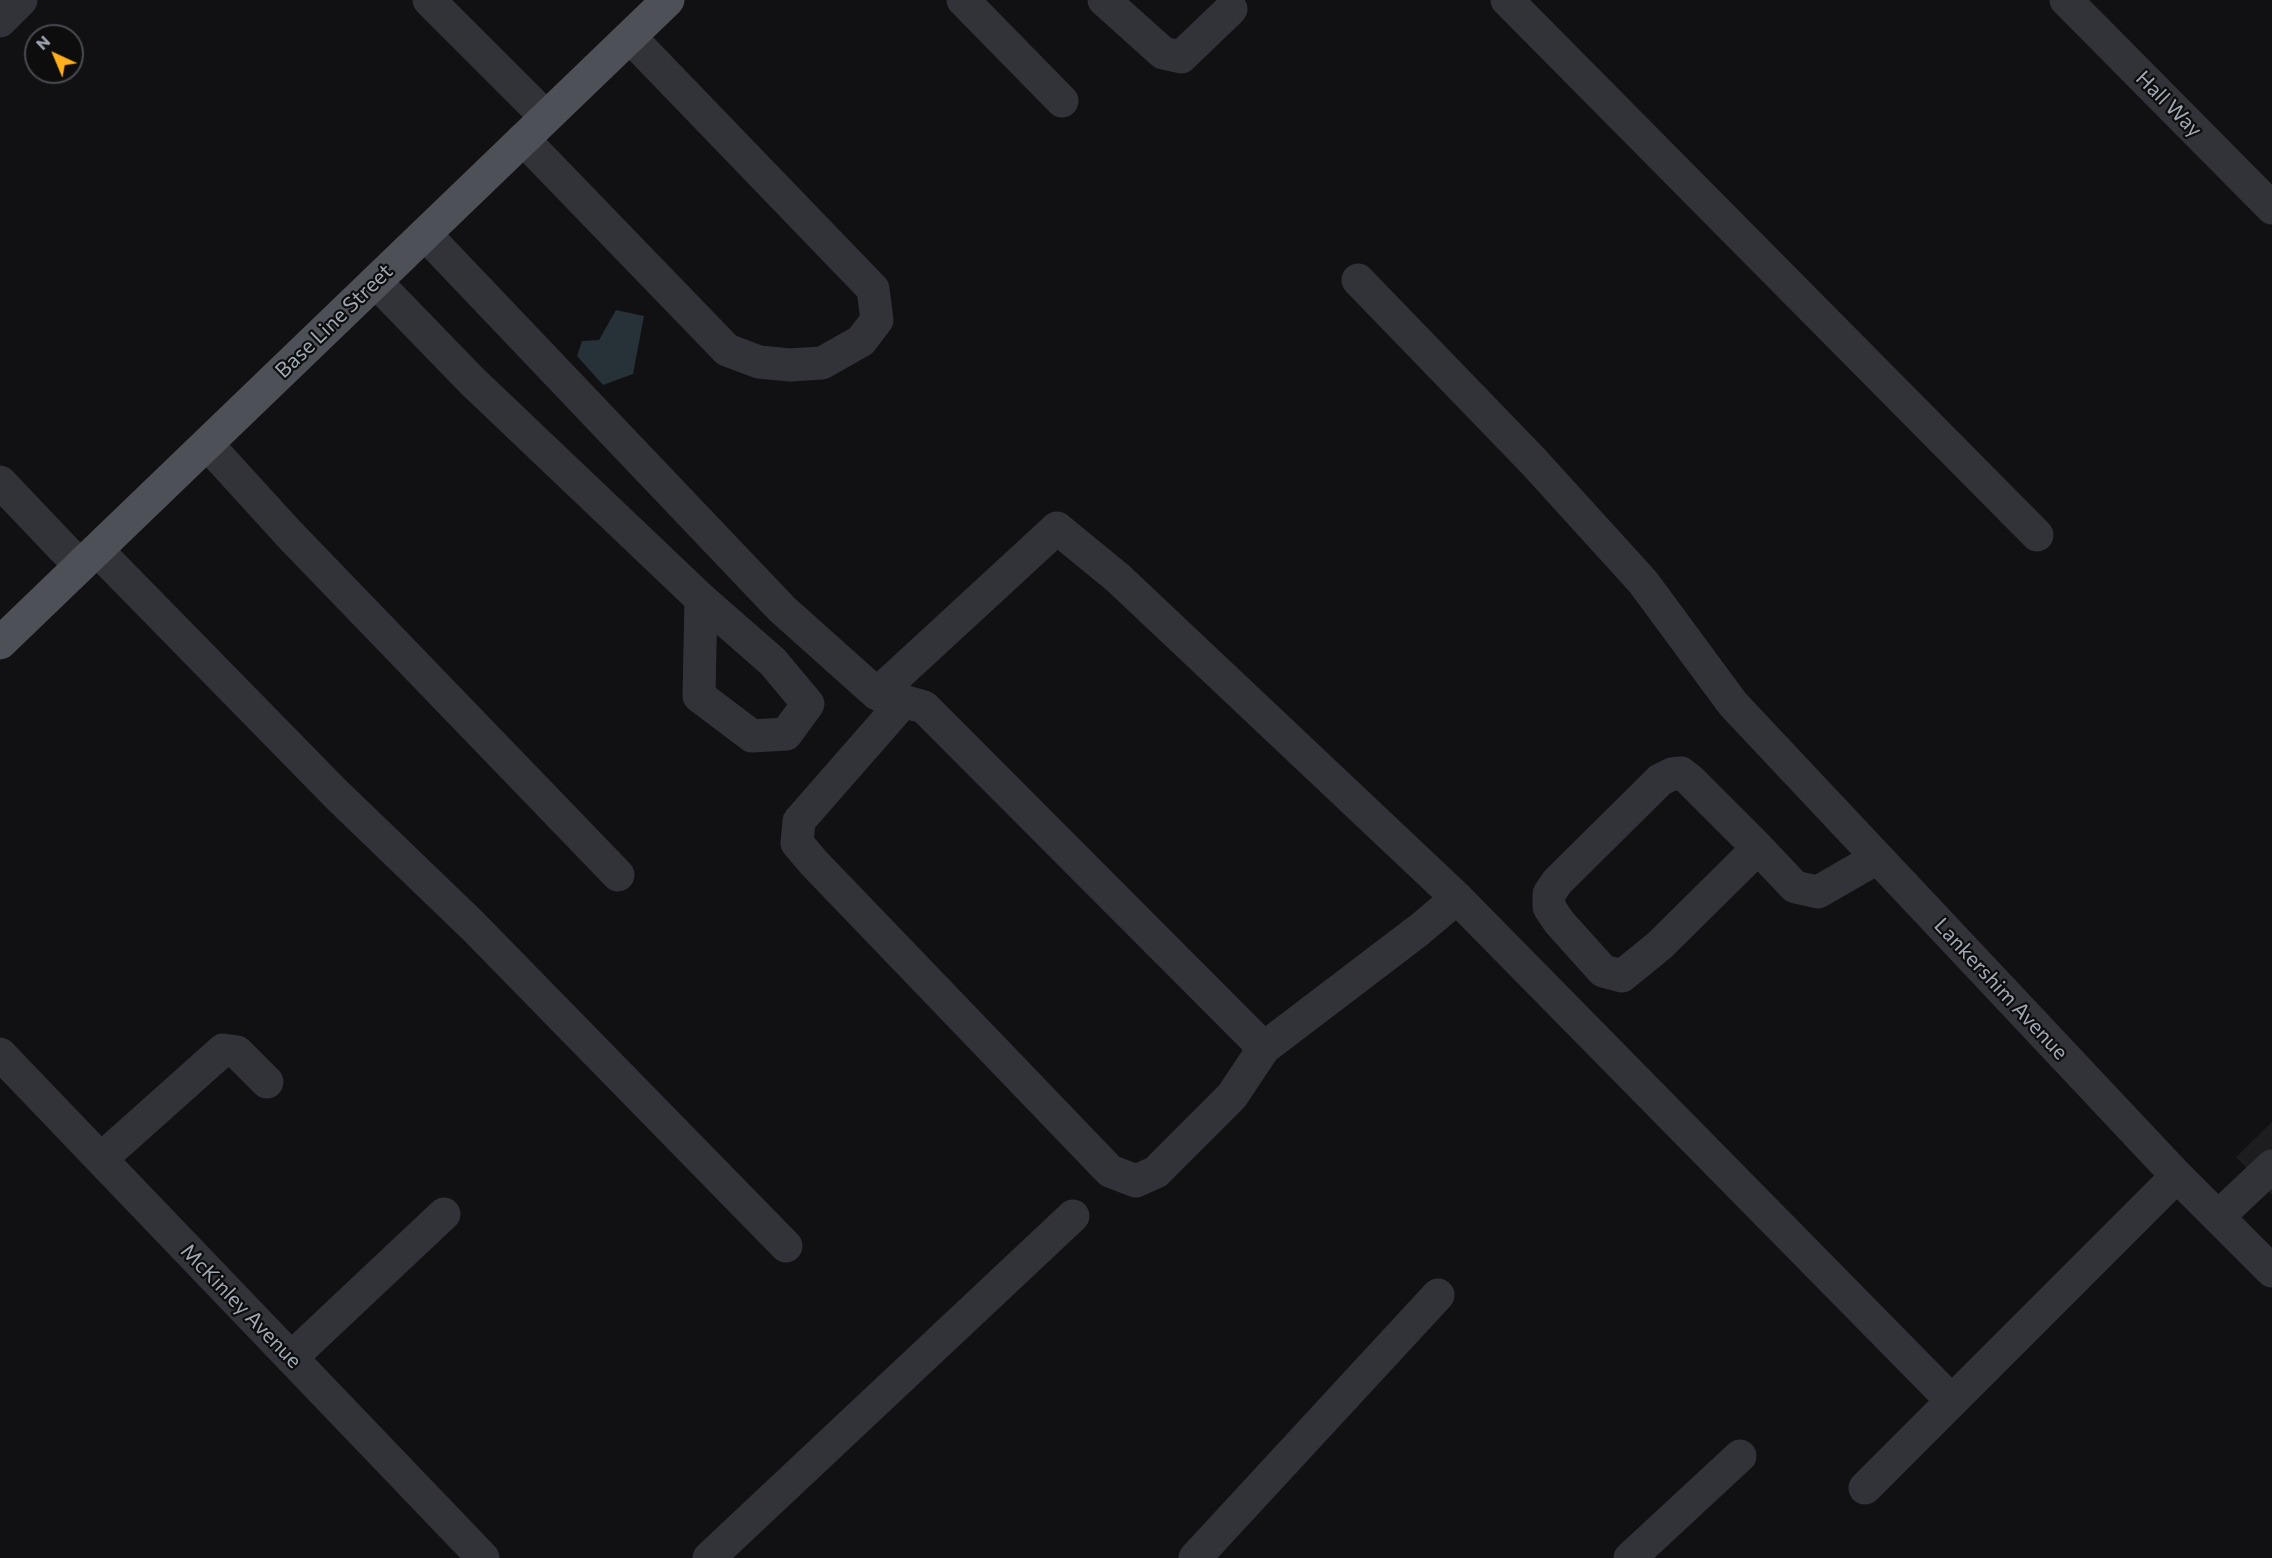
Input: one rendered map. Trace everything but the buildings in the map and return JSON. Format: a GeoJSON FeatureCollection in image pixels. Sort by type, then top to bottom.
{"type":"FeatureCollection","features":[{"type":"Feature","properties":{"kind":"main road","name":"Base Line Street"},"geometry":{"type":"LineString","coordinates":[[0,643],[668,0]]}},
{"type":"Feature","properties":{"kind":"street"},"geometry":{"type":"LineString","coordinates":[[0,21],[21,0]]}},
{"type":"Feature","properties":{"kind":"street"},"geometry":{"type":"LineString","coordinates":[[429,0],[535,128],[727,350],[759,363],[790,365],[822,363],[861,341],[877,320],[873,289],[630,37]]}},
{"type":"Feature","properties":{"kind":"street"},"geometry":{"type":"LineString","coordinates":[[963,0],[1062,101]]}},
{"type":"Feature","properties":{"kind":"street"},"geometry":{"type":"LineString","coordinates":[[1104,0],[1163,53],[1181,57],[1231,9]]}},
{"type":"Feature","properties":{"kind":"street"},"geometry":{"type":"LineString","coordinates":[[1507,0],[2037,535]]}},
{"type":"Feature","properties":{"kind":"street","name":"Hall Way"},"geometry":{"type":"LineString","coordinates":[[2066,0],[2272,208]]}},
{"type":"Feature","properties":{"kind":"street"},"geometry":{"type":"LineString","coordinates":[[424,234],[782,609],[890,698],[924,707],[1264,1048]]}},
{"type":"Feature","properties":{"kind":"street","name":"Lankershim Avenue"},"geometry":{"type":"LineString","coordinates":[[1358,280],[1533,461],[1643,582],[1732,704],[2177,1176],[2272,1271]]}},
{"type":"Feature","properties":{"kind":"street"},"geometry":{"type":"LineString","coordinates":[[376,282],[472,381],[701,599]]}},
{"type":"Feature","properties":{"kind":"street"},"geometry":{"type":"LineString","coordinates":[[207,444],[290,535],[618,876]]}},
{"type":"Feature","properties":{"kind":"street"},"geometry":{"type":"LineString","coordinates":[[0,482],[88,558],[473,926],[786,1246]]}},
{"type":"Feature","properties":{"kind":"street"},"geometry":{"type":"LineString","coordinates":[[1457,897],[1419,930],[1264,1048],[1232,1096],[1156,1172],[1136,1181],[1110,1171],[813,863],[798,843],[799,821],[890,698],[1057,528],[1118,578],[1457,897],[1952,1401]]}},
{"type":"Feature","properties":{"kind":"street"},"geometry":{"type":"LineString","coordinates":[[1758,848],[1660,945],[1622,976],[1603,971],[1559,922],[1549,907],[1549,894],[1557,882],[1660,780],[1672,774],[1681,773],[1690,780],[1758,848],[1795,887],[1818,892],[1877,858]]}},
{"type":"Feature","properties":{"kind":"street"},"geometry":{"type":"LineString","coordinates":[[101,1160],[223,1050],[237,1052],[267,1082]]}},
{"type":"Feature","properties":{"kind":"street","name":"McKinley Avenue"},"geometry":{"type":"LineString","coordinates":[[0,1054],[483,1558]]}},
{"type":"Feature","properties":{"kind":"street"},"geometry":{"type":"LineString","coordinates":[[2218,1217],[2272,1166]]}},
{"type":"Feature","properties":{"kind":"street"},"geometry":{"type":"LineString","coordinates":[[1864,1488],[2177,1176]]}},
{"type":"Feature","properties":{"kind":"street"},"geometry":{"type":"LineString","coordinates":[[291,1358],[444,1214]]}},
{"type":"Feature","properties":{"kind":"street"},"geometry":{"type":"LineString","coordinates":[[709,1558],[1073,1216]]}},
{"type":"Feature","properties":{"kind":"street"},"geometry":{"type":"LineString","coordinates":[[1195,1558],[1438,1295]]}},
{"type":"Feature","properties":{"kind":"street"},"geometry":{"type":"LineString","coordinates":[[1630,1558],[1740,1456]]}},
{"type":"Feature","properties":{"kind":"shaded area"},"geometry":{"type":"Polygon","coordinates":[[[616,310],[644,316],[633,374],[603,385],[577,356],[582,341],[599,340],[616,310]]]}},
{"type":"Feature","properties":{"kind":"shaded area"},"geometry":{"type":"Polygon","coordinates":[[[2272,1122],[2272,1195],[2236,1157],[2272,1122]]]}}]}
